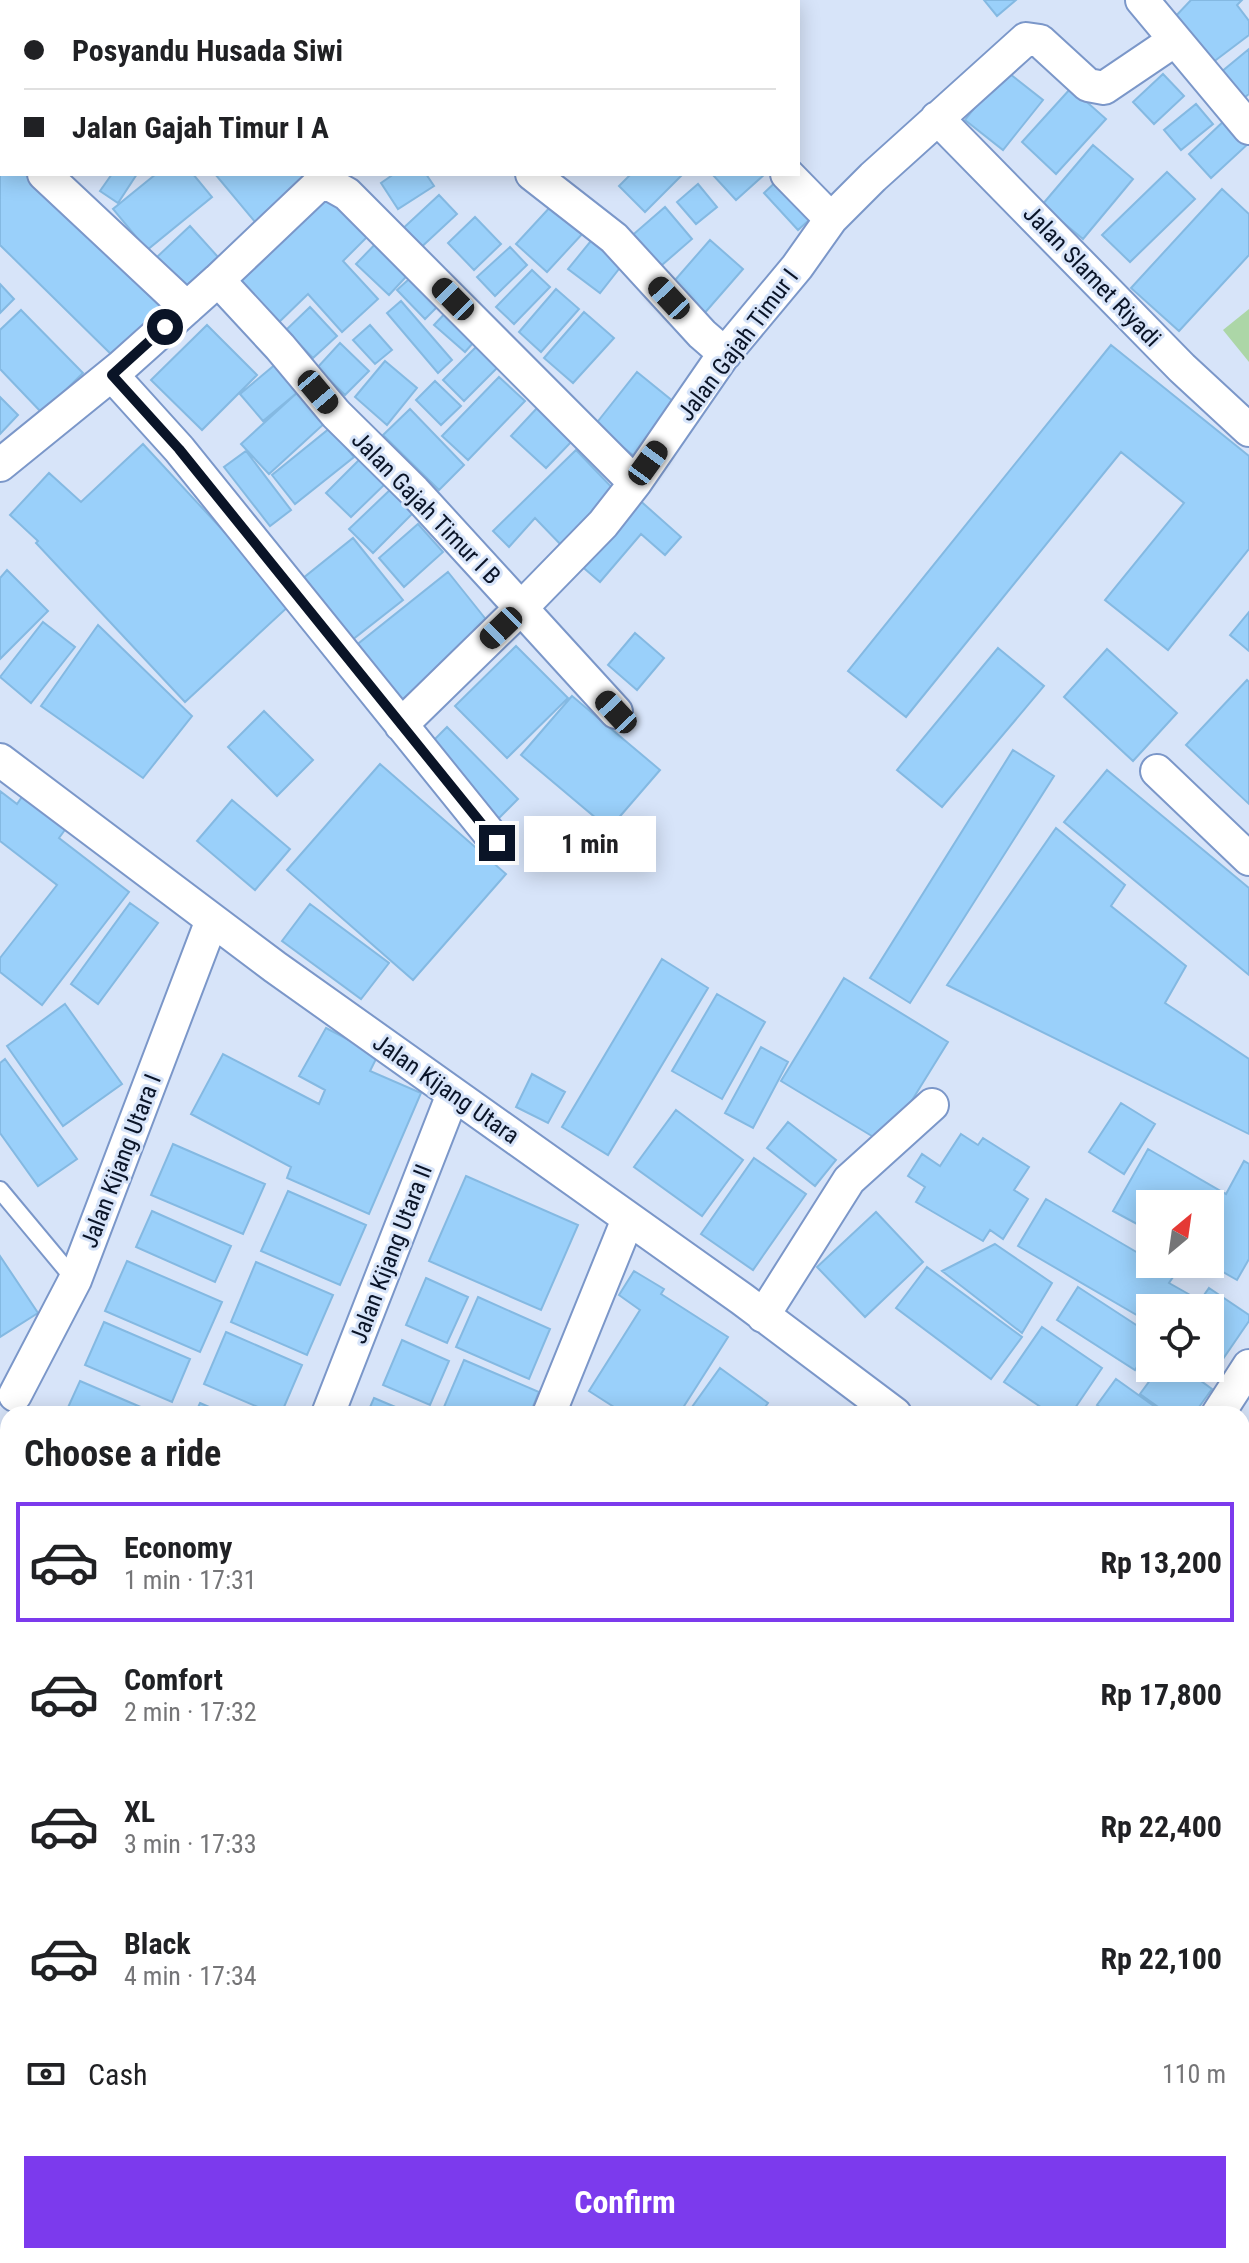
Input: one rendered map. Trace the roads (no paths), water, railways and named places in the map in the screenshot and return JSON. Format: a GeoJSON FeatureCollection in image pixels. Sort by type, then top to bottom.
{"type":"FeatureCollection","features":[{"type":"Feature","properties":{"kind":"street"},"geometry":{"type":"LineString","coordinates":[[1142,0],[1244,113]]}},
{"type":"Feature","properties":{"kind":"street","name":"Jalan Gajah Timur I"},"geometry":{"type":"LineString","coordinates":[[635,483],[725,354],[797,267],[831,219],[1026,39],[1040,41],[1088,85],[1096,88],[1104,88],[1175,40]]}},
{"type":"Feature","properties":{"kind":"street","name":"Jalan Slamet Riyadi"},"geometry":{"type":"LineString","coordinates":[[937,118],[1182,368],[1249,430]]}},
{"type":"Feature","properties":{"kind":"street"},"geometry":{"type":"LineString","coordinates":[[46,176],[187,308]]}},
{"type":"Feature","properties":{"kind":"street"},"geometry":{"type":"LineString","coordinates":[[535,176],[614,238],[702,334],[725,354]]}},
{"type":"Feature","properties":{"kind":"street"},"geometry":{"type":"LineString","coordinates":[[789,176],[831,219]]}},
{"type":"Feature","properties":{"kind":"street"},"geometry":{"type":"LineString","coordinates":[[0,465],[112,375],[318,185],[331,185],[347,194],[635,483],[603,524],[401,725]]}},
{"type":"Feature","properties":{"kind":"street","name":"Jalan Gajah Timur I B"},"geometry":{"type":"LineString","coordinates":[[218,280],[336,414],[414,491],[616,712]]}},
{"type":"Feature","properties":{"kind":"street"},"geometry":{"type":"LineString","coordinates":[[112,375],[179,449],[497,843]]}},
{"type":"Feature","properties":{"kind":"street","name":"Jalan Kijang Utara"},"geometry":{"type":"LineString","coordinates":[[0,760],[212,920],[884,1406]]}},
{"type":"Feature","properties":{"kind":"street"},"geometry":{"type":"LineString","coordinates":[[1157,771],[1249,859]]}},
{"type":"Feature","properties":{"kind":"street","name":"Jalan Kijang Utara I"},"geometry":{"type":"LineString","coordinates":[[15,1395],[75,1280],[212,920]]}},
{"type":"Feature","properties":{"kind":"street","name":"Jalan Kijang Utara II"},"geometry":{"type":"LineString","coordinates":[[331,1406],[453,1094]]}},
{"type":"Feature","properties":{"kind":"street"},"geometry":{"type":"LineString","coordinates":[[763,1316],[849,1180],[932,1105]]}},
{"type":"Feature","properties":{"kind":"street"},"geometry":{"type":"LineString","coordinates":[[552,1406],[628,1219]]}},
{"type":"Feature","properties":{"kind":"street"},"geometry":{"type":"LineString","coordinates":[[1223,1406],[1249,1366]]}},
{"type":"Feature","properties":{"kind":"lane"},"geometry":{"type":"LineString","coordinates":[[0,1190],[75,1280]]}}]}
